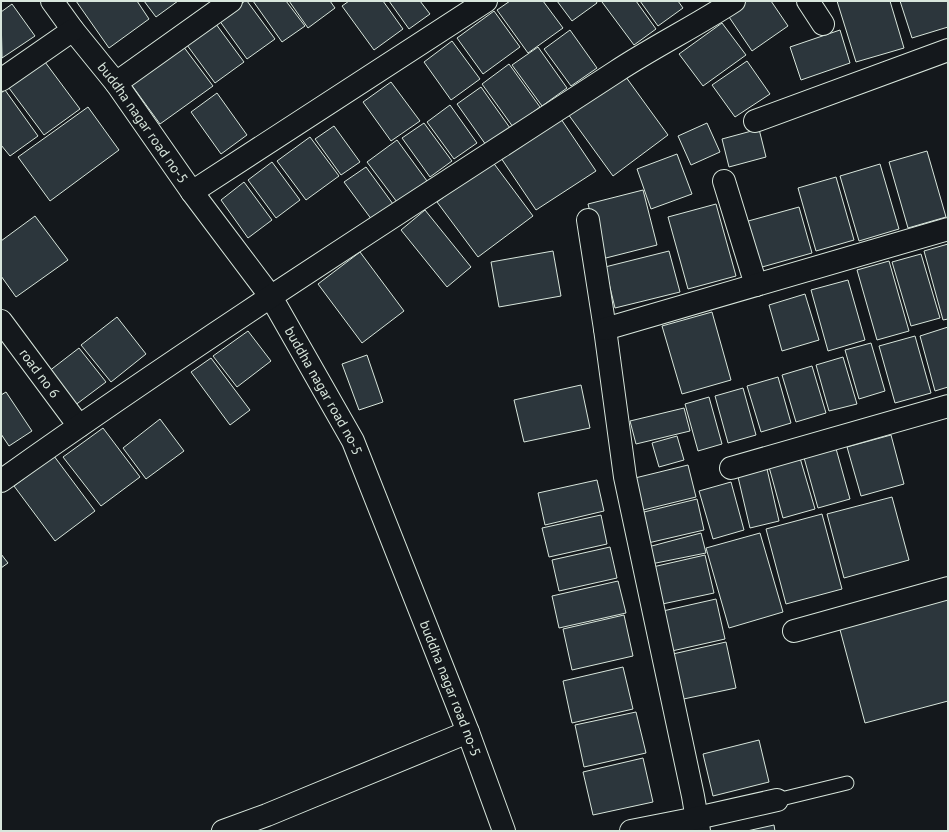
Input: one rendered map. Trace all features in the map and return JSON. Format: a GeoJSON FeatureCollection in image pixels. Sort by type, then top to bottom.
{"type":"FeatureCollection","features":[{"type":"Feature","properties":{"kind":"street","name":"buddha nagar road no-5"},"geometry":{"type":"LineString","coordinates":[[52,1],[72,30],[116,83],[192,192],[270,297],[353,441],[468,732],[504,831]]}},
{"type":"Feature","properties":{"kind":"street"},"geometry":{"type":"LineString","coordinates":[[116,83],[231,1]]}},
{"type":"Feature","properties":{"kind":"street"},"geometry":{"type":"LineString","coordinates":[[192,192],[486,1]]}},
{"type":"Feature","properties":{"kind":"street"},"geometry":{"type":"LineString","coordinates":[[1,481],[79,426],[270,297],[645,53],[734,1]]}},
{"type":"Feature","properties":{"kind":"street"},"geometry":{"type":"LineString","coordinates":[[808,1],[823,24]]}},
{"type":"Feature","properties":{"kind":"street"},"geometry":{"type":"LineString","coordinates":[[1,80],[72,30]]}},
{"type":"Feature","properties":{"kind":"street"},"geometry":{"type":"LineString","coordinates":[[755,121],[948,50]]}},
{"type":"Feature","properties":{"kind":"street"},"geometry":{"type":"LineString","coordinates":[[724,181],[756,285]]}},
{"type":"Feature","properties":{"kind":"street"},"geometry":{"type":"LineString","coordinates":[[588,220],[605,329],[625,477],[698,824]]}},
{"type":"Feature","properties":{"kind":"street"},"geometry":{"type":"LineString","coordinates":[[605,329],[948,229]]}},
{"type":"Feature","properties":{"kind":"street","name":"road no 6"},"geometry":{"type":"LineString","coordinates":[[1,321],[79,426]]}},
{"type":"Feature","properties":{"kind":"street"},"geometry":{"type":"LineString","coordinates":[[731,468],[948,406]]}},
{"type":"Feature","properties":{"kind":"street"},"geometry":{"type":"LineString","coordinates":[[794,631],[948,588]]}},
{"type":"Feature","properties":{"kind":"street"},"geometry":{"type":"LineString","coordinates":[[223,831],[267,815],[468,732]]}},
{"type":"Feature","properties":{"kind":"street"},"geometry":{"type":"LineString","coordinates":[[631,831],[698,824],[777,800]]}},
{"type":"Feature","properties":{"kind":"lane"},"geometry":{"type":"LineString","coordinates":[[777,800],[847,783]]}},
{"type":"Feature","properties":{"kind":"building"},"geometry":{"type":"Polygon","coordinates":[[[76,1],[137,1],[149,19],[109,48],[76,1]]]}},
{"type":"Feature","properties":{"kind":"building"},"geometry":{"type":"Polygon","coordinates":[[[144,1],[178,1],[156,17],[144,1]]]}},
{"type":"Feature","properties":{"kind":"building"},"geometry":{"type":"Polygon","coordinates":[[[247,1],[275,39],[247,59],[219,20],[247,1]]]}},
{"type":"Feature","properties":{"kind":"building"},"geometry":{"type":"Polygon","coordinates":[[[253,1],[286,1],[305,26],[282,42],[253,1]]]}},
{"type":"Feature","properties":{"kind":"building"},"geometry":{"type":"Polygon","coordinates":[[[289,1],[330,1],[335,8],[308,28],[289,1]]]}},
{"type":"Feature","properties":{"kind":"building"},"geometry":{"type":"Polygon","coordinates":[[[349,1],[383,1],[403,29],[374,50],[342,6],[349,1]]]}},
{"type":"Feature","properties":{"kind":"building"},"geometry":{"type":"Polygon","coordinates":[[[389,1],[420,1],[430,14],[409,29],[389,1]]]}},
{"type":"Feature","properties":{"kind":"building"},"geometry":{"type":"Polygon","coordinates":[[[510,1],[543,1],[563,28],[528,53],[497,10],[510,1]]]}},
{"type":"Feature","properties":{"kind":"building"},"geometry":{"type":"Polygon","coordinates":[[[557,1],[596,1],[597,3],[572,21],[557,1]]]}},
{"type":"Feature","properties":{"kind":"building"},"geometry":{"type":"Polygon","coordinates":[[[636,1],[656,29],[634,45],[602,2],[636,1]]]}},
{"type":"Feature","properties":{"kind":"building"},"geometry":{"type":"Polygon","coordinates":[[[640,1],[678,1],[683,8],[658,26],[640,1]]]}},
{"type":"Feature","properties":{"kind":"building"},"geometry":{"type":"Polygon","coordinates":[[[746,1],[771,1],[788,26],[752,51],[727,14],[746,1]]]}},
{"type":"Feature","properties":{"kind":"building"},"geometry":{"type":"Polygon","coordinates":[[[837,1],[890,1],[904,48],[856,62],[837,1]]]}},
{"type":"Feature","properties":{"kind":"building"},"geometry":{"type":"Polygon","coordinates":[[[900,1],[948,1],[948,27],[912,38],[900,1]]]}},
{"type":"Feature","properties":{"kind":"building"},"geometry":{"type":"Polygon","coordinates":[[[12,4],[35,36],[2,58],[1,12],[12,4]]]}},
{"type":"Feature","properties":{"kind":"building"},"geometry":{"type":"Polygon","coordinates":[[[494,11],[520,47],[483,74],[457,38],[494,11]]]}},
{"type":"Feature","properties":{"kind":"building"},"geometry":{"type":"Polygon","coordinates":[[[213,20],[244,62],[215,83],[184,41],[213,20]]]}},
{"type":"Feature","properties":{"kind":"building"},"geometry":{"type":"Polygon","coordinates":[[[722,23],[746,55],[703,86],[679,54],[722,23]]]}},
{"type":"Feature","properties":{"kind":"building"},"geometry":{"type":"Polygon","coordinates":[[[570,30],[597,68],[571,86],[544,49],[570,30]]]}},
{"type":"Feature","properties":{"kind":"building"},"geometry":{"type":"Polygon","coordinates":[[[840,30],[850,63],[801,80],[790,47],[840,30]]]}},
{"type":"Feature","properties":{"kind":"building"},"geometry":{"type":"Polygon","coordinates":[[[452,41],[480,79],[451,100],[424,62],[452,41]]]}},
{"type":"Feature","properties":{"kind":"building"},"geometry":{"type":"Polygon","coordinates":[[[180,42],[213,86],[160,124],[128,80],[180,42]]]}},
{"type":"Feature","properties":{"kind":"building"},"geometry":{"type":"Polygon","coordinates":[[[538,47],[567,88],[542,106],[512,65],[538,47]]]}},
{"type":"Feature","properties":{"kind":"building"},"geometry":{"type":"Polygon","coordinates":[[[747,61],[770,94],[735,117],[712,85],[747,61]]]}},
{"type":"Feature","properties":{"kind":"building"},"geometry":{"type":"Polygon","coordinates":[[[45,62],[80,109],[44,135],[9,88],[45,62]]]}},
{"type":"Feature","properties":{"kind":"building"},"geometry":{"type":"Polygon","coordinates":[[[509,64],[540,107],[513,127],[482,84],[509,64]]]}},
{"type":"Feature","properties":{"kind":"building"},"geometry":{"type":"Polygon","coordinates":[[[623,73],[668,135],[613,176],[568,114],[623,73]]]}},
{"type":"Feature","properties":{"kind":"building"},"geometry":{"type":"Polygon","coordinates":[[[391,82],[420,121],[391,141],[363,102],[391,82]]]}},
{"type":"Feature","properties":{"kind":"building"},"geometry":{"type":"Polygon","coordinates":[[[481,87],[510,128],[486,145],[457,104],[481,87]]]}},
{"type":"Feature","properties":{"kind":"building"},"geometry":{"type":"Polygon","coordinates":[[[5,90],[38,136],[10,156],[1,145],[1,93],[5,90]]]}},
{"type":"Feature","properties":{"kind":"building"},"geometry":{"type":"Polygon","coordinates":[[[217,93],[247,135],[221,154],[191,112],[217,93]]]}},
{"type":"Feature","properties":{"kind":"building"},"geometry":{"type":"Polygon","coordinates":[[[450,105],[477,143],[454,159],[427,122],[450,105]]]}},
{"type":"Feature","properties":{"kind":"building"},"geometry":{"type":"Polygon","coordinates":[[[88,107],[119,150],[50,201],[18,157],[88,107]]]}},
{"type":"Feature","properties":{"kind":"building"},"geometry":{"type":"Polygon","coordinates":[[[559,116],[596,171],[536,210],[499,155],[559,116]]]}},
{"type":"Feature","properties":{"kind":"building"},"geometry":{"type":"Polygon","coordinates":[[[424,123],[452,161],[430,177],[402,138],[424,123]]]}},
{"type":"Feature","properties":{"kind":"building"},"geometry":{"type":"Polygon","coordinates":[[[707,123],[720,152],[691,165],[678,136],[707,123]]]}},
{"type":"Feature","properties":{"kind":"building"},"geometry":{"type":"Polygon","coordinates":[[[334,126],[360,162],[341,175],[315,139],[334,126]]]}},
{"type":"Feature","properties":{"kind":"building"},"geometry":{"type":"Polygon","coordinates":[[[759,129],[766,157],[729,167],[722,139],[759,129]]]}},
{"type":"Feature","properties":{"kind":"building"},"geometry":{"type":"Polygon","coordinates":[[[310,137],[339,176],[306,200],[277,161],[310,137]]]}},
{"type":"Feature","properties":{"kind":"building"},"geometry":{"type":"Polygon","coordinates":[[[397,140],[427,181],[397,202],[367,162],[397,140]]]}},
{"type":"Feature","properties":{"kind":"building"},"geometry":{"type":"Polygon","coordinates":[[[927,151],[946,217],[908,228],[889,162],[927,151]]]}},
{"type":"Feature","properties":{"kind":"building"},"geometry":{"type":"Polygon","coordinates":[[[677,154],[692,194],[651,209],[637,169],[677,154]]]}},
{"type":"Feature","properties":{"kind":"building"},"geometry":{"type":"Polygon","coordinates":[[[492,161],[533,216],[478,257],[437,202],[492,161]]]}},
{"type":"Feature","properties":{"kind":"building"},"geometry":{"type":"Polygon","coordinates":[[[272,162],[300,200],[276,218],[248,180],[272,162]]]}},
{"type":"Feature","properties":{"kind":"building"},"geometry":{"type":"Polygon","coordinates":[[[880,164],[899,229],[859,241],[840,176],[880,164]]]}},
{"type":"Feature","properties":{"kind":"building"},"geometry":{"type":"Polygon","coordinates":[[[366,167],[393,204],[372,220],[344,182],[366,167]]]}},
{"type":"Feature","properties":{"kind":"building"},"geometry":{"type":"Polygon","coordinates":[[[836,177],[854,240],[816,251],[798,188],[836,177]]]}},
{"type":"Feature","properties":{"kind":"building"},"geometry":{"type":"Polygon","coordinates":[[[244,182],[272,220],[248,238],[221,200],[244,182]]]}},
{"type":"Feature","properties":{"kind":"building"},"geometry":{"type":"Polygon","coordinates":[[[643,190],[657,245],[602,259],[588,204],[643,190]]]}},
{"type":"Feature","properties":{"kind":"building"},"geometry":{"type":"Polygon","coordinates":[[[716,204],[736,276],[688,289],[668,217],[716,204]]]}},
{"type":"Feature","properties":{"kind":"building"},"geometry":{"type":"Polygon","coordinates":[[[799,207],[812,253],[755,269],[741,223],[799,207]]]}},
{"type":"Feature","properties":{"kind":"building"},"geometry":{"type":"Polygon","coordinates":[[[425,210],[471,267],[447,287],[401,230],[425,210]]]}},
{"type":"Feature","properties":{"kind":"building"},"geometry":{"type":"Polygon","coordinates":[[[35,216],[68,260],[16,297],[1,276],[1,241],[35,216]]]}},
{"type":"Feature","properties":{"kind":"building"},"geometry":{"type":"Polygon","coordinates":[[[948,244],[948,319],[943,320],[924,251],[948,244]]]}},
{"type":"Feature","properties":{"kind":"building"},"geometry":{"type":"Polygon","coordinates":[[[553,251],[561,296],[499,307],[491,262],[553,251]]]}},
{"type":"Feature","properties":{"kind":"building"},"geometry":{"type":"Polygon","coordinates":[[[669,251],[680,292],[615,308],[605,267],[669,251]]]}},
{"type":"Feature","properties":{"kind":"building"},"geometry":{"type":"Polygon","coordinates":[[[360,252],[404,311],[362,343],[318,284],[360,252]]]}},
{"type":"Feature","properties":{"kind":"building"},"geometry":{"type":"Polygon","coordinates":[[[921,254],[940,318],[911,326],[892,262],[921,254]]]}},
{"type":"Feature","properties":{"kind":"building"},"geometry":{"type":"Polygon","coordinates":[[[889,261],[909,331],[877,340],[857,270],[889,261]]]}},
{"type":"Feature","properties":{"kind":"building"},"geometry":{"type":"Polygon","coordinates":[[[848,280],[865,340],[828,351],[811,290],[848,280]]]}},
{"type":"Feature","properties":{"kind":"building"},"geometry":{"type":"Polygon","coordinates":[[[805,294],[819,340],[782,351],[769,305],[805,294]]]}},
{"type":"Feature","properties":{"kind":"building"},"geometry":{"type":"Polygon","coordinates":[[[712,312],[731,380],[682,394],[662,326],[712,312]]]}},
{"type":"Feature","properties":{"kind":"building"},"geometry":{"type":"Polygon","coordinates":[[[117,317],[146,354],[111,382],[81,345],[117,317]]]}},
{"type":"Feature","properties":{"kind":"building"},"geometry":{"type":"Polygon","coordinates":[[[948,327],[948,387],[935,391],[920,336],[948,327]]]}},
{"type":"Feature","properties":{"kind":"building"},"geometry":{"type":"Polygon","coordinates":[[[248,331],[271,361],[237,387],[213,356],[248,331]]]}},
{"type":"Feature","properties":{"kind":"building"},"geometry":{"type":"Polygon","coordinates":[[[915,336],[931,393],[895,403],[879,346],[915,336]]]}},
{"type":"Feature","properties":{"kind":"building"},"geometry":{"type":"Polygon","coordinates":[[[871,343],[885,391],[859,399],[845,350],[871,343]]]}},
{"type":"Feature","properties":{"kind":"building"},"geometry":{"type":"Polygon","coordinates":[[[79,348],[106,382],[70,409],[44,375],[79,348]]]}},
{"type":"Feature","properties":{"kind":"building"},"geometry":{"type":"Polygon","coordinates":[[[367,355],[383,402],[359,410],[342,364],[367,355]]]}},
{"type":"Feature","properties":{"kind":"building"},"geometry":{"type":"Polygon","coordinates":[[[843,357],[857,404],[829,411],[816,365],[843,357]]]}},
{"type":"Feature","properties":{"kind":"building"},"geometry":{"type":"Polygon","coordinates":[[[211,358],[250,410],[230,425],[191,372],[211,358]]]}},
{"type":"Feature","properties":{"kind":"building"},"geometry":{"type":"Polygon","coordinates":[[[812,366],[826,413],[796,422],[782,375],[812,366]]]}},
{"type":"Feature","properties":{"kind":"building"},"geometry":{"type":"Polygon","coordinates":[[[778,377],[791,423],[761,432],[747,386],[778,377]]]}},
{"type":"Feature","properties":{"kind":"building"},"geometry":{"type":"Polygon","coordinates":[[[581,385],[590,428],[524,442],[514,400],[581,385]]]}},
{"type":"Feature","properties":{"kind":"building"},"geometry":{"type":"Polygon","coordinates":[[[743,388],[756,435],[728,443],[715,396],[743,388]]]}},
{"type":"Feature","properties":{"kind":"building"},"geometry":{"type":"Polygon","coordinates":[[[6,392],[32,431],[9,446],[1,434],[1,395],[6,392]]]}},
{"type":"Feature","properties":{"kind":"building"},"geometry":{"type":"Polygon","coordinates":[[[709,397],[722,444],[698,451],[685,404],[709,397]]]}},
{"type":"Feature","properties":{"kind":"building"},"geometry":{"type":"Polygon","coordinates":[[[684,408],[690,431],[636,444],[630,421],[684,408]]]}},
{"type":"Feature","properties":{"kind":"building"},"geometry":{"type":"Polygon","coordinates":[[[160,419],[184,451],[146,479],[123,448],[160,419]]]}},
{"type":"Feature","properties":{"kind":"building"},"geometry":{"type":"Polygon","coordinates":[[[103,428],[140,477],[101,506],[63,457],[103,428]]]}},
{"type":"Feature","properties":{"kind":"building"},"geometry":{"type":"Polygon","coordinates":[[[891,435],[904,484],[861,496],[847,447],[891,435]]]}},
{"type":"Feature","properties":{"kind":"building"},"geometry":{"type":"Polygon","coordinates":[[[677,436],[684,460],[659,467],[652,443],[677,436]]]}},
{"type":"Feature","properties":{"kind":"building"},"geometry":{"type":"Polygon","coordinates":[[[835,445],[850,499],[818,508],[803,454],[835,445]]]}},
{"type":"Feature","properties":{"kind":"building"},"geometry":{"type":"Polygon","coordinates":[[[54,456],[95,511],[55,541],[14,486],[54,456]]]}},
{"type":"Feature","properties":{"kind":"building"},"geometry":{"type":"Polygon","coordinates":[[[800,458],[815,509],[783,518],[769,467],[800,458]]]}},
{"type":"Feature","properties":{"kind":"building"},"geometry":{"type":"Polygon","coordinates":[[[688,465],[696,497],[639,511],[631,479],[688,465]]]}},
{"type":"Feature","properties":{"kind":"building"},"geometry":{"type":"Polygon","coordinates":[[[767,469],[779,521],[750,528],[738,477],[767,469]]]}},
{"type":"Feature","properties":{"kind":"building"},"geometry":{"type":"Polygon","coordinates":[[[597,480],[604,511],[545,525],[538,493],[597,480]]]}},
{"type":"Feature","properties":{"kind":"building"},"geometry":{"type":"Polygon","coordinates":[[[731,482],[744,530],[713,539],[699,491],[731,482]]]}},
{"type":"Feature","properties":{"kind":"building"},"geometry":{"type":"Polygon","coordinates":[[[892,497],[909,560],[844,578],[827,514],[892,497]]]}},
{"type":"Feature","properties":{"kind":"building"},"geometry":{"type":"Polygon","coordinates":[[[697,499],[704,530],[648,543],[640,513],[697,499]]]}},
{"type":"Feature","properties":{"kind":"building"},"geometry":{"type":"Polygon","coordinates":[[[822,514],[842,589],[786,604],[766,529],[822,514]]]}},
{"type":"Feature","properties":{"kind":"building"},"geometry":{"type":"Polygon","coordinates":[[[601,515],[607,544],[549,557],[542,528],[601,515]]]}},
{"type":"Feature","properties":{"kind":"building"},"geometry":{"type":"Polygon","coordinates":[[[701,533],[706,553],[651,564],[648,547],[701,533]]]}},
{"type":"Feature","properties":{"kind":"building"},"geometry":{"type":"Polygon","coordinates":[[[760,533],[783,612],[729,628],[706,548],[760,533]]]}},
{"type":"Feature","properties":{"kind":"building"},"geometry":{"type":"Polygon","coordinates":[[[610,547],[617,578],[559,591],[552,560],[610,547]]]}},
{"type":"Feature","properties":{"kind":"building"},"geometry":{"type":"Polygon","coordinates":[[[1,554],[8,563],[1,568],[1,554]]]}},
{"type":"Feature","properties":{"kind":"building"},"geometry":{"type":"Polygon","coordinates":[[[705,555],[714,593],[653,606],[644,569],[705,555]]]}},
{"type":"Feature","properties":{"kind":"building"},"geometry":{"type":"Polygon","coordinates":[[[618,581],[626,613],[559,628],[552,596],[618,581]]]}},
{"type":"Feature","properties":{"kind":"building"},"geometry":{"type":"Polygon","coordinates":[[[948,596],[948,701],[865,723],[839,626],[948,596]]]}},
{"type":"Feature","properties":{"kind":"building"},"geometry":{"type":"Polygon","coordinates":[[[716,599],[725,639],[663,653],[654,613],[716,599]]]}},
{"type":"Feature","properties":{"kind":"building"},"geometry":{"type":"Polygon","coordinates":[[[624,615],[633,656],[572,670],[563,629],[624,615]]]}},
{"type":"Feature","properties":{"kind":"building"},"geometry":{"type":"Polygon","coordinates":[[[726,642],[736,688],[674,701],[664,656],[726,642]]]}},
{"type":"Feature","properties":{"kind":"building"},"geometry":{"type":"Polygon","coordinates":[[[623,667],[633,709],[572,723],[563,681],[623,667]]]}},
{"type":"Feature","properties":{"kind":"building"},"geometry":{"type":"Polygon","coordinates":[[[636,712],[646,753],[584,767],[575,725],[636,712]]]}},
{"type":"Feature","properties":{"kind":"building"},"geometry":{"type":"Polygon","coordinates":[[[759,740],[769,782],[713,796],[703,754],[759,740]]]}},
{"type":"Feature","properties":{"kind":"building"},"geometry":{"type":"Polygon","coordinates":[[[643,758],[653,802],[593,815],[583,772],[643,758]]]}},
{"type":"Feature","properties":{"kind":"building"},"geometry":{"type":"Polygon","coordinates":[[[774,825],[775,831],[747,831],[774,825]]]}}]}
